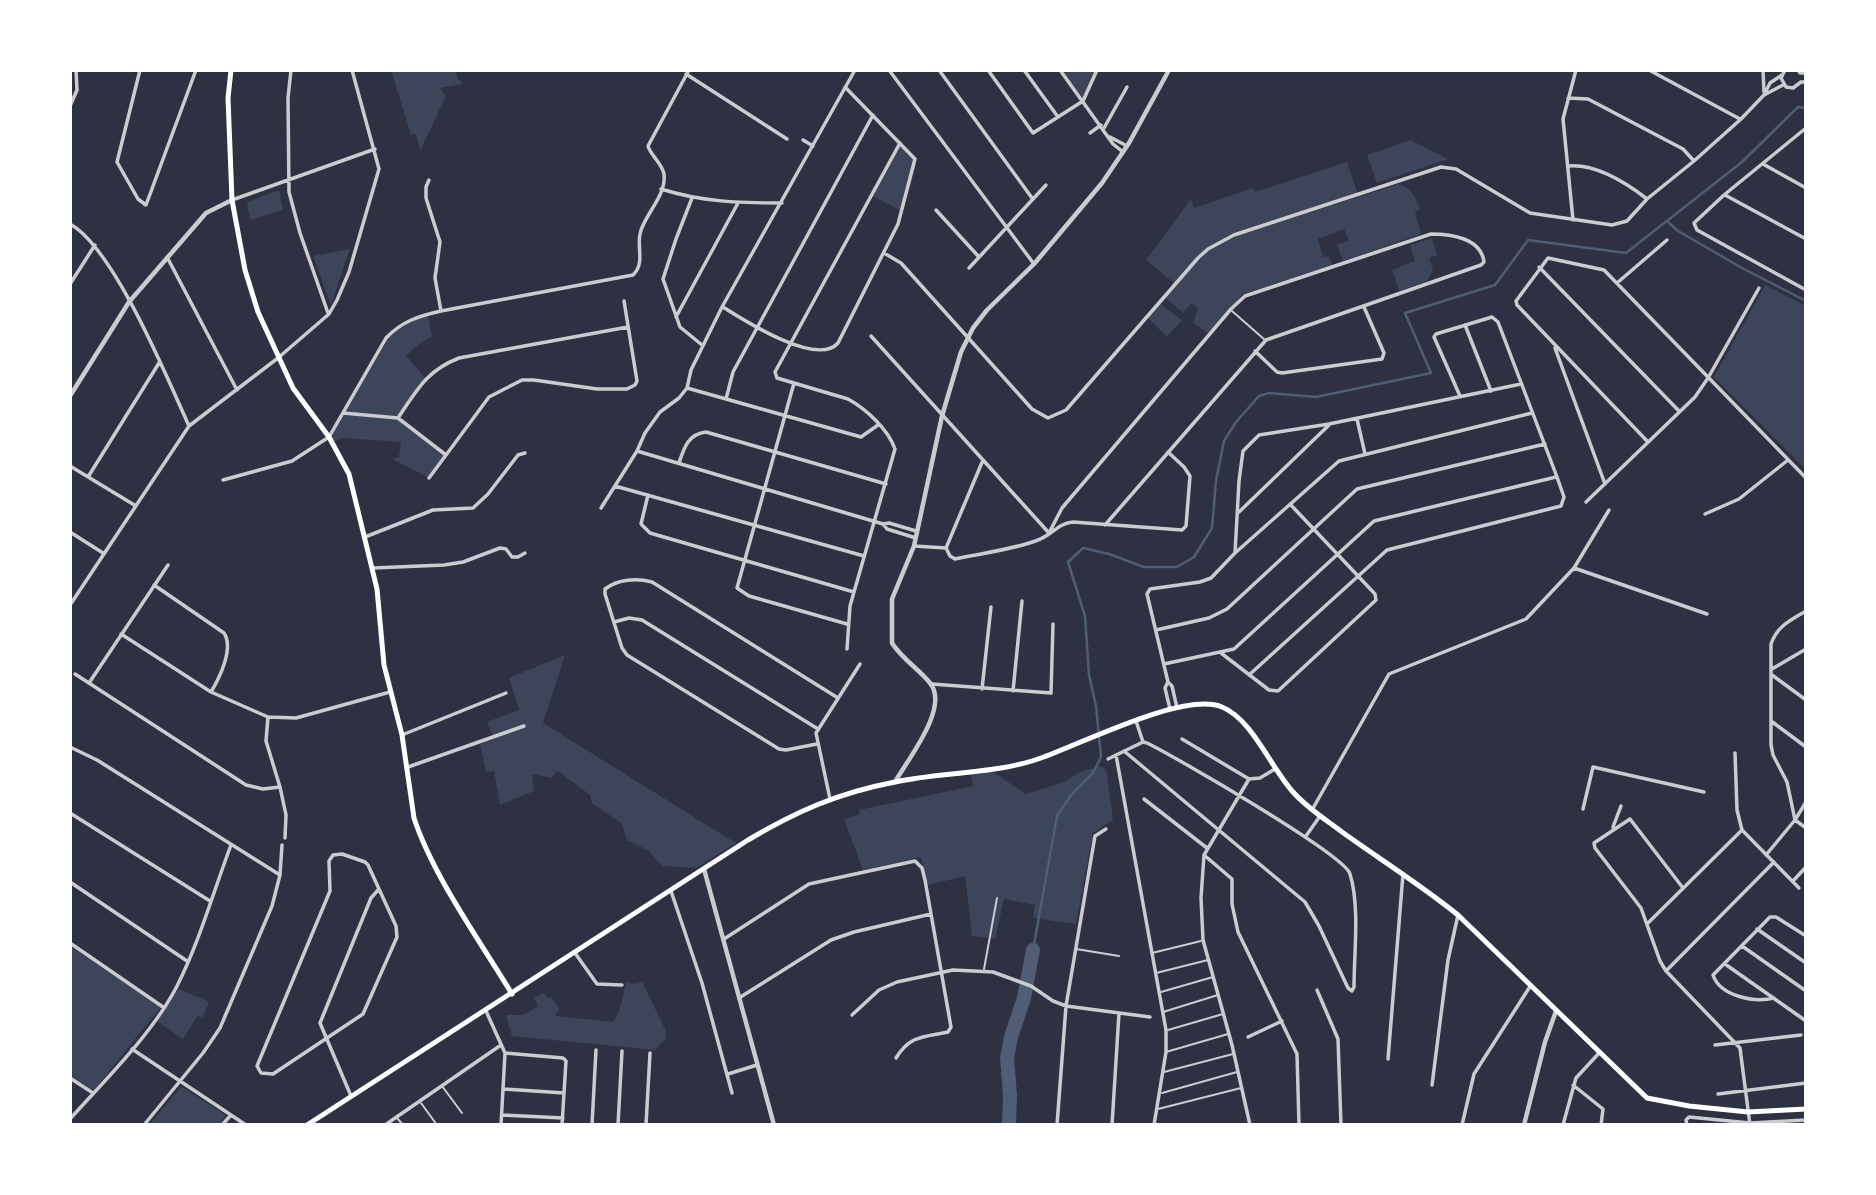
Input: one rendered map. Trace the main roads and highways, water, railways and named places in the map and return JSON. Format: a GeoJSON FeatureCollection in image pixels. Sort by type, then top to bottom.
{"type":"FeatureCollection","features":[{"type":"Feature","properties":{"kind":"main road"},"geometry":{"type":"LineString","coordinates":[[231,70],[228,98],[232,200],[245,270],[258,312],[293,388],[329,437],[349,474],[373,568],[384,665],[402,734],[414,818],[424,843],[512,994]]}},
{"type":"Feature","properties":{"kind":"main road"},"geometry":{"type":"LineString","coordinates":[[307,1125],[781,821],[830,799],[895,782],[1029,762],[1088,741],[1135,720],[1173,708],[1213,704],[1225,708],[1243,723],[1291,790],[1312,810],[1458,915],[1640,1093],[1652,1100],[1748,1112],[1806,1109]]}},
{"type":"Feature","properties":{"kind":"waterway"},"geometry":{"type":"LineString","coordinates":[[1033,950],[1057,816],[1071,795],[1093,773],[1101,757],[1096,706],[1089,675],[1085,616],[1068,562],[1083,548],[1144,567],[1177,567],[1194,557],[1212,528],[1216,481],[1224,441],[1236,422],[1259,396],[1269,393],[1316,397],[1431,373],[1405,313],[1495,285],[1528,240],[1626,253],[1742,162],[1798,107],[1806,108]]}},
{"type":"Feature","properties":{"kind":"waterway"},"geometry":{"type":"LineString","coordinates":[[1667,221],[1678,231],[1742,268],[1806,301]]}},
{"type":"Feature","properties":{"kind":"waterway"},"geometry":{"type":"LineString","coordinates":[[1009,1125],[1007,1058],[1024,998],[1033,950]]}}]}
